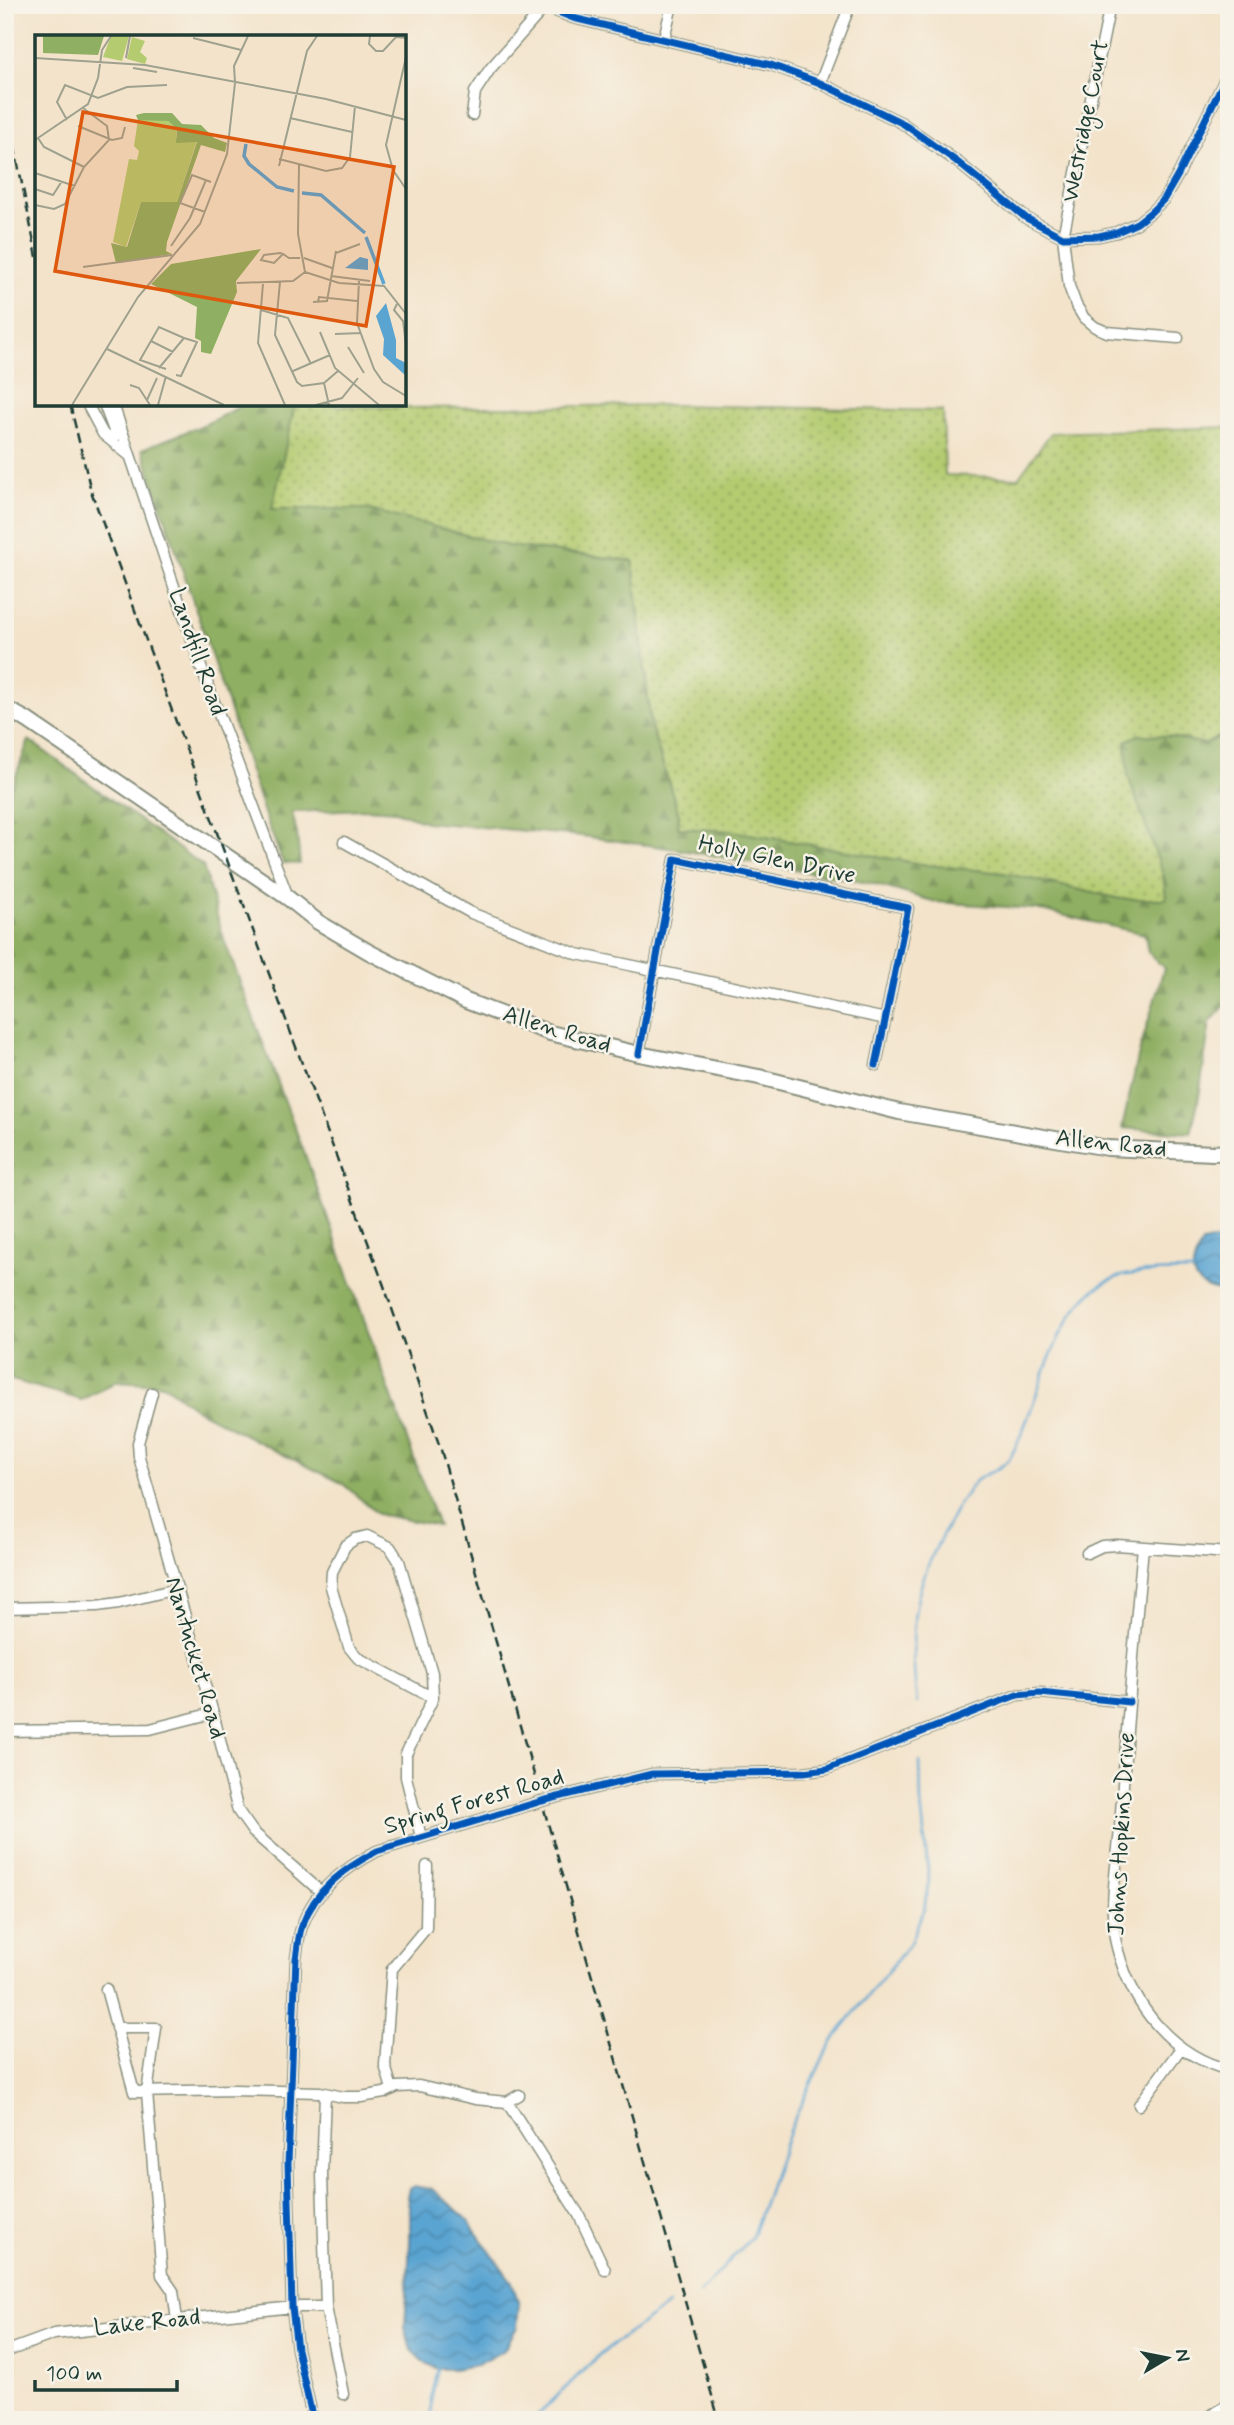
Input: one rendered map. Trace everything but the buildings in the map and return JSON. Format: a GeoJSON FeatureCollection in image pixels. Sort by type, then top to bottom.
{"type":"FeatureCollection","features":[{"type":"Feature","properties":{"kind":"main road","name":"Allen Road"},"geometry":{"type":"LineString","coordinates":[[5,708],[27,720],[288,898],[318,922],[369,952],[466,1001],[550,1033],[639,1054],[759,1077],[899,1112],[1108,1147],[1229,1152]]}},
{"type":"Feature","properties":{"kind":"main road"},"geometry":{"type":"LineString","coordinates":[[1209,2420],[1229,2406]]}},
{"type":"Feature","properties":{"kind":"street"},"geometry":{"type":"LineString","coordinates":[[664,38],[672,5]]}},
{"type":"Feature","properties":{"kind":"street"},"geometry":{"type":"LineString","coordinates":[[820,83],[850,5]]}},
{"type":"Feature","properties":{"kind":"street","name":"Westridge Court"},"geometry":{"type":"LineString","coordinates":[[1110,5],[1063,237],[1069,286],[1084,318],[1095,327],[1107,332],[1178,338]]}},
{"type":"Feature","properties":{"kind":"street"},"geometry":{"type":"LineString","coordinates":[[472,115],[475,92],[490,69],[542,7],[573,18],[771,65],[820,83],[902,123],[956,161],[1026,218],[1063,237],[1099,236],[1137,223],[1164,199],[1229,71]]}},
{"type":"Feature","properties":{"kind":"street"},"geometry":{"type":"LineString","coordinates":[[88,406],[103,434],[125,452]]}},
{"type":"Feature","properties":{"kind":"street","name":"Landfill Road"},"geometry":{"type":"LineString","coordinates":[[109,406],[201,667],[288,898]]}},
{"type":"Feature","properties":{"kind":"street"},"geometry":{"type":"LineString","coordinates":[[344,842],[471,913],[577,954],[886,1019]]}},
{"type":"Feature","properties":{"kind":"street","name":"Holly Glen Drive"},"geometry":{"type":"LineString","coordinates":[[639,1054],[675,859],[908,908],[876,1065]]}},
{"type":"Feature","properties":{"kind":"street","name":"Nantucket Road"},"geometry":{"type":"LineString","coordinates":[[152,1393],[138,1443],[139,1457],[213,1713],[238,1811],[253,1832],[320,1891]]}},
{"type":"Feature","properties":{"kind":"street"},"geometry":{"type":"LineString","coordinates":[[421,1838],[405,1777],[406,1754],[433,1698],[432,1674],[399,1561],[390,1546],[367,1536],[355,1539],[345,1546],[332,1572],[331,1587],[349,1647],[358,1658],[433,1698]]}},
{"type":"Feature","properties":{"kind":"street"},"geometry":{"type":"LineString","coordinates":[[1087,1553],[1102,1546],[1229,1553]]}},
{"type":"Feature","properties":{"kind":"street","name":"Johns Hopkins Drive"},"geometry":{"type":"LineString","coordinates":[[1143,1547],[1114,1912],[1117,1948],[1129,1983],[1158,2028],[1181,2048],[1229,2070]]}},
{"type":"Feature","properties":{"kind":"street"},"geometry":{"type":"LineString","coordinates":[[5,1608],[97,1606],[176,1589]]}},
{"type":"Feature","properties":{"kind":"street","name":"Spring Forest Road"},"geometry":{"type":"LineString","coordinates":[[313,2420],[297,2348],[292,2308],[288,2164],[296,1958],[301,1927],[320,1891],[349,1866],[368,1856],[555,1798],[652,1774],[804,1772],[827,1769],[1017,1695],[1040,1693],[1129,1702]]}},
{"type":"Feature","properties":{"kind":"street"},"geometry":{"type":"LineString","coordinates":[[5,1731],[150,1730],[213,1713]]}},
{"type":"Feature","properties":{"kind":"street"},"geometry":{"type":"LineString","coordinates":[[392,2089],[385,2065],[392,1969],[426,1928],[427,1866]]}},
{"type":"Feature","properties":{"kind":"street"},"geometry":{"type":"LineString","coordinates":[[106,1989],[134,2092],[291,2091],[361,2097],[397,2087],[419,2085],[475,2099],[507,2102],[519,2095]]}},
{"type":"Feature","properties":{"kind":"street"},"geometry":{"type":"LineString","coordinates":[[116,2028],[156,2028],[147,2092],[162,2275],[173,2291],[177,2320]]}},
{"type":"Feature","properties":{"kind":"street"},"geometry":{"type":"LineString","coordinates":[[1139,2105],[1181,2048]]}},
{"type":"Feature","properties":{"kind":"street"},"geometry":{"type":"LineString","coordinates":[[325,2093],[323,2174],[326,2307],[343,2394]]}},
{"type":"Feature","properties":{"kind":"street"},"geometry":{"type":"LineString","coordinates":[[507,2102],[579,2215],[605,2270]]}},
{"type":"Feature","properties":{"kind":"street","name":"Lake Road"},"geometry":{"type":"LineString","coordinates":[[5,2352],[54,2334],[292,2308],[326,2307]]}},
{"type":"Feature","properties":{"kind":"green space"},"geometry":{"type":"Polygon","coordinates":[[[672,405],[943,411],[945,475],[1018,478],[1051,433],[1229,427],[1229,732],[1205,744],[1167,736],[1138,735],[1167,899],[1121,899],[1003,873],[927,865],[731,831],[678,828],[679,815],[651,727],[633,561],[508,546],[271,509],[295,406],[410,408],[672,405]]]}},
{"type":"Feature","properties":{"kind":"green space"},"geometry":{"type":"Polygon","coordinates":[[[241,406],[295,406],[272,509],[366,509],[508,546],[633,561],[651,727],[679,815],[678,828],[732,831],[927,865],[1003,873],[1121,899],[1166,899],[1164,877],[1128,776],[1126,741],[1138,735],[1167,736],[1205,744],[1229,732],[1229,1001],[1210,1022],[1191,1133],[1122,1128],[1139,1053],[1164,968],[1148,952],[1145,934],[1036,909],[936,902],[874,884],[676,849],[582,836],[426,822],[396,811],[367,809],[292,812],[300,864],[283,863],[142,449],[206,424],[241,406]]]}},
{"type":"Feature","properties":{"kind":"green space"},"geometry":{"type":"Polygon","coordinates":[[[29,740],[203,866],[223,937],[307,1160],[438,1526],[378,1514],[342,1483],[196,1409],[163,1384],[117,1381],[82,1400],[5,1378],[5,805],[29,740]]]}},
{"type":"Feature","properties":{"kind":"water"},"geometry":{"type":"Polygon","coordinates":[[[1217,1240],[1229,1242],[1229,1291],[1218,1291],[1201,1285],[1194,1276],[1194,1264],[1202,1243],[1217,1240]]]}},
{"type":"Feature","properties":{"kind":"water"},"geometry":{"type":"Polygon","coordinates":[[[414,2186],[433,2190],[465,2217],[512,2282],[519,2305],[517,2327],[504,2350],[477,2365],[438,2369],[421,2361],[411,2349],[405,2327],[410,2243],[407,2197],[409,2189],[414,2186]]]}},
{"type":"Feature","properties":{"kind":"waterway"},"geometry":{"type":"LineString","coordinates":[[917,1703],[913,1635],[918,1597],[932,1556],[955,1510],[972,1486],[1011,1456],[1022,1434],[1051,1355],[1077,1308],[1094,1290],[1115,1278],[1165,1271],[1194,1271]]}},
{"type":"Feature","properties":{"kind":"waterway"},"geometry":{"type":"LineString","coordinates":[[700,2293],[752,2237],[791,2126],[824,2056],[842,2028],[909,1945],[924,1909],[929,1881],[920,1762]]}},
{"type":"Feature","properties":{"kind":"waterway"},"geometry":{"type":"LineString","coordinates":[[528,2420],[540,2413],[601,2353],[668,2305]]}},
{"type":"Feature","properties":{"kind":"waterway"},"geometry":{"type":"LineString","coordinates":[[431,2420],[431,2400],[438,2369]]}},
{"type":"Feature","properties":{"kind":"railway"},"geometry":{"type":"LineString","coordinates":[[5,101],[35,247]]}},
{"type":"Feature","properties":{"kind":"railway"},"geometry":{"type":"LineString","coordinates":[[70,406],[91,491],[383,1283],[441,1450],[719,2420]]}},
{"type":"Feature","properties":{"kind":"cycle path"},"geometry":{"type":"LineString","coordinates":[[540,5],[573,18],[771,65],[820,83],[902,123],[956,161],[1026,218],[1063,237],[1099,236],[1117,232],[1137,223],[1151,212],[1164,199],[1178,175],[1229,71]]}},
{"type":"Feature","properties":{"kind":"cycle path"},"geometry":{"type":"LineString","coordinates":[[639,1054],[675,859],[908,908],[876,1065]]}},
{"type":"Feature","properties":{"kind":"cycle path"},"geometry":{"type":"LineString","coordinates":[[313,2420],[297,2349],[292,2307],[288,2164],[299,1938],[308,1913],[332,1881],[377,1851],[542,1801],[652,1774],[804,1772],[827,1769],[1017,1695],[1040,1693],[1129,1702]]}}]}
